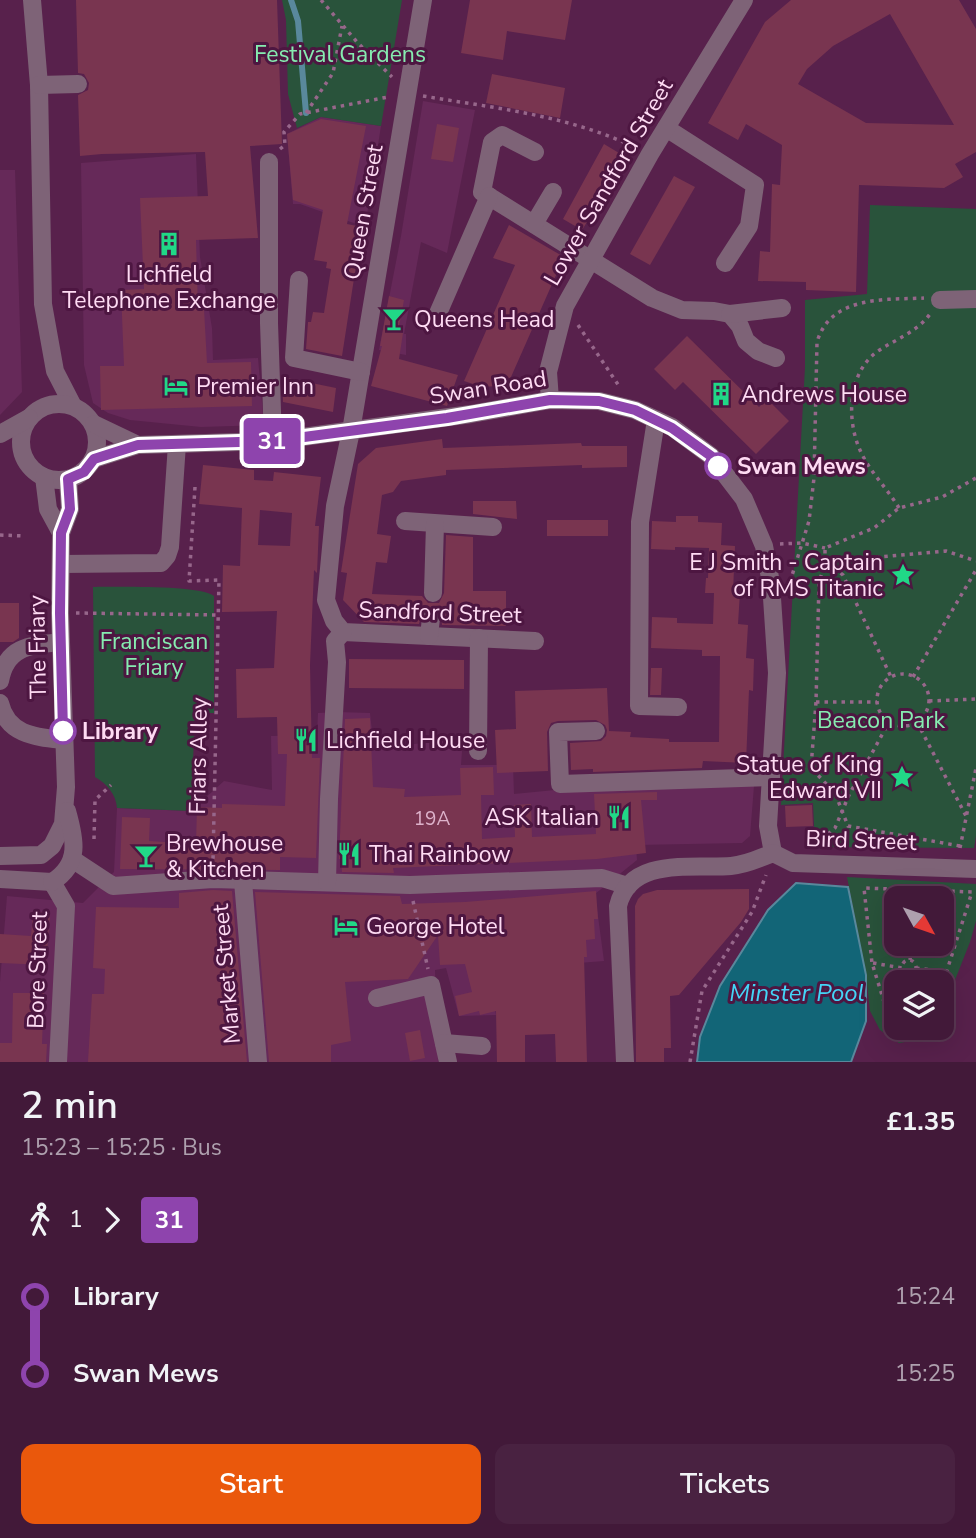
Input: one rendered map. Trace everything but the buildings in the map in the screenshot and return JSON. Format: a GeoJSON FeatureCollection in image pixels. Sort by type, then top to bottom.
{"type":"FeatureCollection","features":[{"type":"Feature","properties":{"kind":"street"},"geometry":{"type":"LineString","coordinates":[[33,0],[39,85],[43,304],[55,371],[73,406]]}},
{"type":"Feature","properties":{"kind":"street","name":"Queen Street"},"geometry":{"type":"LineString","coordinates":[[351,431],[423,0]]}},
{"type":"Feature","properties":{"kind":"street","name":"Lower Sandford Street"},"geometry":{"type":"LineString","coordinates":[[550,400],[548,372],[565,306],[650,154],[744,0]]}},
{"type":"Feature","properties":{"kind":"street"},"geometry":{"type":"LineString","coordinates":[[39,85],[78,84]]}},
{"type":"Feature","properties":{"kind":"street"},"geometry":{"type":"LineString","coordinates":[[666,128],[755,185],[749,226],[725,263]]}},
{"type":"Feature","properties":{"kind":"street"},"geometry":{"type":"LineString","coordinates":[[535,152],[502,135],[496,137],[492,142],[482,192],[652,298],[682,310],[730,314],[782,308]]}},
{"type":"Feature","properties":{"kind":"street"},"geometry":{"type":"LineString","coordinates":[[269,162],[269,323],[274,441]]}},
{"type":"Feature","properties":{"kind":"street"},"geometry":{"type":"LineString","coordinates":[[534,223],[553,192]]}},
{"type":"Feature","properties":{"kind":"street"},"geometry":{"type":"LineString","coordinates":[[436,318],[489,196]]}},
{"type":"Feature","properties":{"kind":"street"},"geometry":{"type":"LineString","coordinates":[[299,280],[294,358],[361,372]]}},
{"type":"Feature","properties":{"kind":"street"},"geometry":{"type":"LineString","coordinates":[[940,300],[976,299]]}},
{"type":"Feature","properties":{"kind":"street"},"geometry":{"type":"LineString","coordinates":[[730,314],[740,326],[746,341],[758,351],[776,358]]}},
{"type":"Feature","properties":{"kind":"street"},"geometry":{"type":"LineString","coordinates":[[46,406],[55,371]]}},
{"type":"Feature","properties":{"kind":"street","name":"Swan Road"},"geometry":{"type":"LineString","coordinates":[[94,459],[138,445],[274,441],[550,400],[599,401],[635,410],[672,428],[711,456],[744,499],[764,546],[771,583],[777,673],[768,826],[773,853]]}},
{"type":"Feature","properties":{"kind":"street"},"geometry":{"type":"LineString","coordinates":[[0,434],[46,406],[62,403],[80,409],[93,424],[98,447],[94,459],[84,472],[68,479],[44,477],[27,462],[22,450],[24,426],[29,418]]}},
{"type":"Feature","properties":{"kind":"street"},"geometry":{"type":"LineString","coordinates":[[656,420],[640,522],[639,706],[678,707]]}},
{"type":"Feature","properties":{"kind":"street","name":"Swan Road"},"geometry":{"type":"LineString","coordinates":[[93,424],[138,445]]}},
{"type":"Feature","properties":{"kind":"street","name":"Sandford Street"},"geometry":{"type":"LineString","coordinates":[[343,632],[334,621],[326,600],[335,506],[351,431]]}},
{"type":"Feature","properties":{"kind":"street"},"geometry":{"type":"LineString","coordinates":[[0,444],[22,450]]}},
{"type":"Feature","properties":{"kind":"street"},"geometry":{"type":"LineString","coordinates":[[62,564],[161,563],[170,547],[177,444]]}},
{"type":"Feature","properties":{"kind":"street","name":"The Friary"},"geometry":{"type":"LineString","coordinates":[[44,477],[48,509],[61,533]]}},
{"type":"Feature","properties":{"kind":"street","name":"The Friary"},"geometry":{"type":"LineString","coordinates":[[0,856],[41,855],[47,852],[63,824],[65,803],[60,613],[61,533],[70,509],[68,479]]}},
{"type":"Feature","properties":{"kind":"street"},"geometry":{"type":"LineString","coordinates":[[405,521],[494,527]]}},
{"type":"Feature","properties":{"kind":"street"},"geometry":{"type":"LineString","coordinates":[[433,593],[435,524]]}},
{"type":"Feature","properties":{"kind":"street","name":"Sandford Street"},"geometry":{"type":"LineString","coordinates":[[327,882],[328,799],[337,662],[335,640],[343,632],[430,627],[478,638],[534,641]]}},
{"type":"Feature","properties":{"kind":"street"},"geometry":{"type":"LineString","coordinates":[[478,638],[478,751]]}},
{"type":"Feature","properties":{"kind":"street"},"geometry":{"type":"LineString","coordinates":[[0,681],[2,669],[13,654],[27,646],[61,642]]}},
{"type":"Feature","properties":{"kind":"street"},"geometry":{"type":"LineString","coordinates":[[0,704],[2,714],[20,731],[31,736],[63,740]]}},
{"type":"Feature","properties":{"kind":"street"},"geometry":{"type":"LineString","coordinates":[[596,731],[558,732],[560,784],[771,777]]}},
{"type":"Feature","properties":{"kind":"street","name":"The Friary"},"geometry":{"type":"LineString","coordinates":[[65,803],[75,840],[72,859]]}},
{"type":"Feature","properties":{"kind":"street","name":"Bird Street"},"geometry":{"type":"LineString","coordinates":[[628,886],[645,874],[666,867],[733,866],[773,853],[793,863],[976,869]]}},
{"type":"Feature","properties":{"kind":"street"},"geometry":{"type":"LineString","coordinates":[[0,879],[52,882],[63,875],[72,859],[113,886],[213,879],[410,885],[602,878],[628,886],[621,894],[618,906],[625,1062]]}},
{"type":"Feature","properties":{"kind":"street","name":"Market Street"},"geometry":{"type":"LineString","coordinates":[[243,881],[258,1062]]}},
{"type":"Feature","properties":{"kind":"street","name":"Bore Street"},"geometry":{"type":"LineString","coordinates":[[52,882],[66,906],[58,1062]]}},
{"type":"Feature","properties":{"kind":"street"},"geometry":{"type":"LineString","coordinates":[[377,998],[431,985],[448,1062]]}},
{"type":"Feature","properties":{"kind":"street"},"geometry":{"type":"LineString","coordinates":[[444,1043],[482,1046]]}},
{"type":"Feature","properties":{"kind":"path"},"geometry":{"type":"LineString","coordinates":[[321,0],[342,26],[408,93]]}},
{"type":"Feature","properties":{"kind":"path"},"geometry":{"type":"LineString","coordinates":[[306,113],[332,73],[342,26]]}},
{"type":"Feature","properties":{"kind":"path"},"geometry":{"type":"LineString","coordinates":[[269,162],[285,145],[284,132],[300,114],[408,93],[555,118],[605,133],[650,154]]}},
{"type":"Feature","properties":{"kind":"path"},"geometry":{"type":"LineString","coordinates":[[899,508],[860,450],[853,421],[852,397],[861,369],[876,352],[924,323],[940,300]]}},
{"type":"Feature","properties":{"kind":"path"},"geometry":{"type":"LineString","coordinates":[[773,609],[793,576],[809,521],[814,478],[817,342],[821,327],[830,317],[847,307],[874,301],[940,300]]}},
{"type":"Feature","properties":{"kind":"path"},"geometry":{"type":"LineString","coordinates":[[565,306],[635,410]]}},
{"type":"Feature","properties":{"kind":"path"},"geometry":{"type":"LineString","coordinates":[[764,546],[802,543],[825,548],[874,528],[899,508],[942,497],[976,478]]}},
{"type":"Feature","properties":{"kind":"path","name":"Friars Alley"},"geometry":{"type":"LineString","coordinates":[[195,484],[189,581],[219,580],[213,879]]}},
{"type":"Feature","properties":{"kind":"path"},"geometry":{"type":"LineString","coordinates":[[0,535],[24,536]]}},
{"type":"Feature","properties":{"kind":"path"},"geometry":{"type":"LineString","coordinates":[[825,548],[825,562],[819,583],[816,702],[811,768],[835,793],[848,826],[960,846],[976,768]]}},
{"type":"Feature","properties":{"kind":"path"},"geometry":{"type":"LineString","coordinates":[[825,562],[946,551],[976,561]]}},
{"type":"Feature","properties":{"kind":"path"},"geometry":{"type":"LineString","coordinates":[[825,562],[842,575],[891,677]]}},
{"type":"Feature","properties":{"kind":"path"},"geometry":{"type":"LineString","coordinates":[[913,677],[976,570]]}},
{"type":"Feature","properties":{"kind":"path"},"geometry":{"type":"LineString","coordinates":[[60,613],[219,615]]}},
{"type":"Feature","properties":{"kind":"path"},"geometry":{"type":"LineString","coordinates":[[891,677],[913,677],[924,686],[927,709],[917,722],[903,726],[889,722],[879,710],[877,702],[880,687],[891,677]]}},
{"type":"Feature","properties":{"kind":"path"},"geometry":{"type":"LineString","coordinates":[[928,701],[976,699]]}},
{"type":"Feature","properties":{"kind":"path"},"geometry":{"type":"LineString","coordinates":[[816,702],[877,702]]}},
{"type":"Feature","properties":{"kind":"path"},"geometry":{"type":"LineString","coordinates":[[793,863],[835,828],[889,722]]}},
{"type":"Feature","properties":{"kind":"path"},"geometry":{"type":"LineString","coordinates":[[917,722],[966,816]]}},
{"type":"Feature","properties":{"kind":"path"},"geometry":{"type":"LineString","coordinates":[[93,873],[94,800],[111,785]]}},
{"type":"Feature","properties":{"kind":"path"},"geometry":{"type":"LineString","coordinates":[[690,1062],[702,991],[752,912],[773,853]]}},
{"type":"Feature","properties":{"kind":"path"},"geometry":{"type":"LineString","coordinates":[[410,885],[431,985]]}},
{"type":"Feature","properties":{"kind":"path"},"geometry":{"type":"LineString","coordinates":[[884,1002],[872,963],[864,888],[972,892],[949,970]]}},
{"type":"Feature","properties":{"kind":"path"},"geometry":{"type":"LineString","coordinates":[[910,956],[910,960]]}},
{"type":"Feature","properties":{"kind":"path"},"geometry":{"type":"LineString","coordinates":[[902,968],[905,961],[910,960],[916,963],[916,968],[932,970]]}},
{"type":"Feature","properties":{"kind":"path"},"geometry":{"type":"LineString","coordinates":[[872,963],[904,970]]}},
{"type":"Feature","properties":{"kind":"shaded area"},"geometry":{"type":"Polygon","coordinates":[[[423,101],[475,110],[447,253],[421,242],[404,334],[406,355],[379,350],[423,101]]]}},
{"type":"Feature","properties":{"kind":"shaded area"},"geometry":{"type":"Polygon","coordinates":[[[321,117],[381,126],[365,227],[300,204],[293,204],[287,134],[321,117]]]}},
{"type":"Feature","properties":{"kind":"shaded area"},"geometry":{"type":"Polygon","coordinates":[[[196,154],[200,257],[212,328],[213,360],[258,358],[264,425],[201,427],[130,420],[108,413],[93,403],[84,365],[81,163],[196,154]]]}},
{"type":"Feature","properties":{"kind":"shaded area"},"geometry":{"type":"Polygon","coordinates":[[[0,170],[15,170],[22,392],[0,415],[0,170]]]}},
{"type":"Feature","properties":{"kind":"shaded area"},"geometry":{"type":"Polygon","coordinates":[[[318,713],[370,713],[374,749],[463,738],[461,765],[513,765],[514,794],[596,786],[754,786],[750,836],[742,843],[636,845],[637,860],[595,894],[604,961],[553,965],[492,989],[496,1015],[459,1016],[446,968],[435,970],[438,1062],[0,1062],[0,982],[7,896],[83,903],[114,872],[117,808],[191,811],[224,781],[272,790],[271,736],[317,735],[318,713]]]}},
{"type":"Feature","properties":{"kind":"green space","name":"Festival Gardens"},"geometry":{"type":"Polygon","coordinates":[[[282,0],[402,0],[381,126],[321,117],[297,128],[288,94],[286,20],[282,0]]]}},
{"type":"Feature","properties":{"kind":"green space","name":"Beacon Park"},"geometry":{"type":"Polygon","coordinates":[[[870,205],[976,209],[974,848],[815,847],[813,803],[781,805],[805,367],[805,300],[867,294],[870,205]]]}},
{"type":"Feature","properties":{"kind":"green space","name":"Franciscan Friary"},"geometry":{"type":"Polygon","coordinates":[[[93,587],[175,588],[206,592],[214,596],[214,713],[195,713],[191,811],[117,808],[110,790],[95,777],[93,587]]]}},
{"type":"Feature","properties":{"kind":"green space"},"geometry":{"type":"Polygon","coordinates":[[[847,877],[976,884],[976,921],[954,983],[954,970],[884,970],[884,1033],[870,1011],[866,975],[847,877]]]}},
{"type":"Feature","properties":{"kind":"green space"},"geometry":{"type":"Polygon","coordinates":[[[895,1040],[917,1040],[899,1043],[895,1040]]]}},
{"type":"Feature","properties":{"kind":"water","name":"Minster Pool"},"geometry":{"type":"Polygon","coordinates":[[[796,883],[848,887],[866,975],[866,1021],[851,1062],[697,1062],[700,1037],[720,986],[768,910],[796,883]]]}},
{"type":"Feature","properties":{"kind":"waterway"},"geometry":{"type":"LineString","coordinates":[[291,0],[298,21],[306,113]]}},
{"type":"Feature","properties":{"kind":"bus line","name":"31"},"geometry":{"type":"LineString","coordinates":[[63,731],[61,533],[70,509],[68,479],[84,472],[94,459],[138,445],[274,441],[447,418],[550,400],[599,401],[635,410],[672,428],[711,456],[718,466]]}},
{"type":"Feature","properties":{"kind":"place","name":"Lichfield Telephone Exchange"},"geometry":{"type":"Point","coordinates":[169,244]}},
{"type":"Feature","properties":{"kind":"place","name":"Queens Head"},"geometry":{"type":"Point","coordinates":[394,319]}},
{"type":"Feature","properties":{"kind":"place","name":"Premier Inn"},"geometry":{"type":"Point","coordinates":[176,386]}},
{"type":"Feature","properties":{"kind":"place","name":"Andrews House"},"geometry":{"type":"Point","coordinates":[721,394]}},
{"type":"Feature","properties":{"kind":"place","name":"Swan Mews"},"geometry":{"type":"Point","coordinates":[718,466]}},
{"type":"Feature","properties":{"kind":"place","name":"E J Smith - Captain of RMS Titanic"},"geometry":{"type":"Point","coordinates":[903,575]}},
{"type":"Feature","properties":{"kind":"place","name":"Library"},"geometry":{"type":"Point","coordinates":[63,731]}},
{"type":"Feature","properties":{"kind":"place","name":"Lichfield House"},"geometry":{"type":"Point","coordinates":[306,740]}},
{"type":"Feature","properties":{"kind":"place","name":"Statue of King Edward VII"},"geometry":{"type":"Point","coordinates":[902,777]}},
{"type":"Feature","properties":{"kind":"place","name":"ASK Italian"},"geometry":{"type":"Point","coordinates":[619,817]}},
{"type":"Feature","properties":{"kind":"place","name":"Thai Rainbow"},"geometry":{"type":"Point","coordinates":[349,854]}},
{"type":"Feature","properties":{"kind":"place","name":"Brewhouse & Kitchen"},"geometry":{"type":"Point","coordinates":[146,856]}},
{"type":"Feature","properties":{"kind":"place","name":"George Hotel"},"geometry":{"type":"Point","coordinates":[346,926]}}]}
